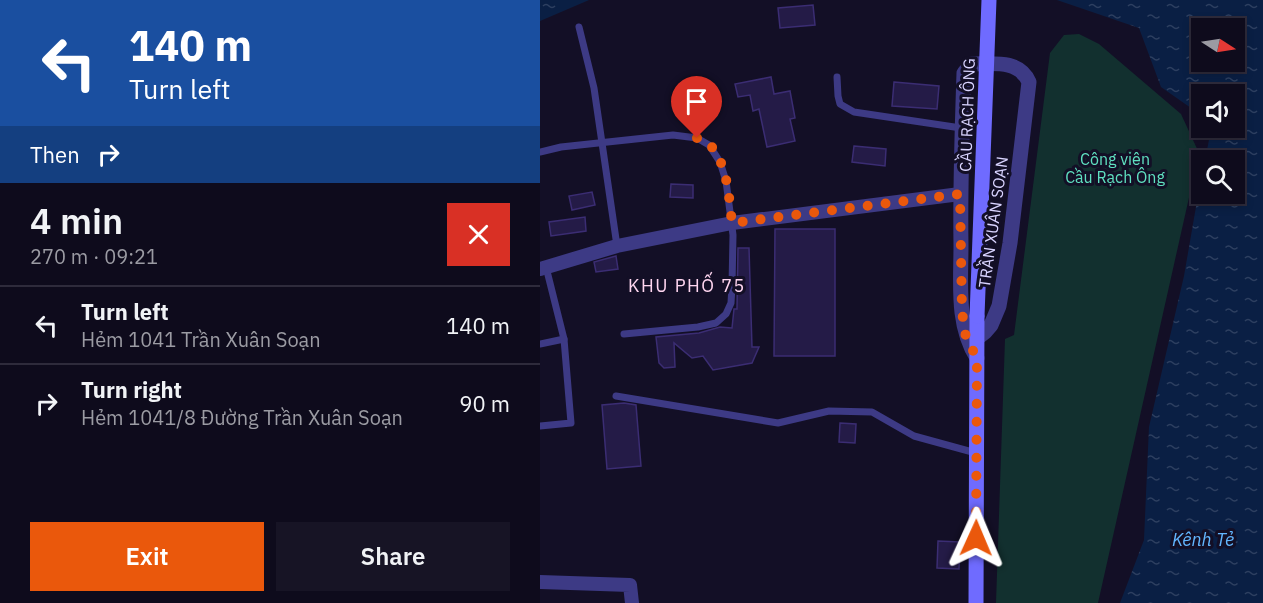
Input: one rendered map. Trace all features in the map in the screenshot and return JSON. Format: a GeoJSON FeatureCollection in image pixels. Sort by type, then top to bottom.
{"type":"FeatureCollection","features":[{"type":"Feature","properties":{"kind":"main road","name":"CẦU RẠCH ÔNG"},"geometry":{"type":"LineString","coordinates":[[976,339],[989,0]]}},
{"type":"Feature","properties":{"kind":"main road","name":"TRẦN XUÂN SOẠN"},"geometry":{"type":"LineString","coordinates":[[976,339],[978,453],[976,603]]}},
{"type":"Feature","properties":{"kind":"street","name":"TRẦN XUÂN SOẠN"},"geometry":{"type":"LineString","coordinates":[[976,339],[985,333],[996,316],[1010,243],[1029,82],[1019,68],[1010,65],[971,64],[966,68],[964,74],[960,194],[962,312],[966,338],[977,358]]}},
{"type":"Feature","properties":{"kind":"street"},"geometry":{"type":"LineString","coordinates":[[543,268],[617,246],[732,223],[960,194]]}},
{"type":"Feature","properties":{"kind":"street"},"geometry":{"type":"LineString","coordinates":[[540,582],[630,585],[632,603]]}},
{"type":"Feature","properties":{"kind":"lane"},"geometry":{"type":"LineString","coordinates":[[579,27],[594,88],[617,246]]}},
{"type":"Feature","properties":{"kind":"lane"},"geometry":{"type":"LineString","coordinates":[[837,77],[840,104],[854,112],[961,128]]}},
{"type":"Feature","properties":{"kind":"lane"},"geometry":{"type":"LineString","coordinates":[[540,152],[561,147],[673,135],[697,138],[709,145],[720,162],[726,181],[732,223],[731,303],[726,314],[716,323],[698,327],[624,334]]}},
{"type":"Feature","properties":{"kind":"lane"},"geometry":{"type":"LineString","coordinates":[[540,426],[571,423],[564,339],[543,268]]}},
{"type":"Feature","properties":{"kind":"lane"},"geometry":{"type":"LineString","coordinates":[[540,344],[564,339]]}},
{"type":"Feature","properties":{"kind":"lane"},"geometry":{"type":"LineString","coordinates":[[616,396],[778,423],[830,411],[872,412],[914,436],[978,453]]}},
{"type":"Feature","properties":{"kind":"green space","name":"Công viên Cầu Rạch Ông"},"geometry":{"type":"Polygon","coordinates":[[[1079,34],[1099,44],[1181,114],[1198,150],[1191,150],[1191,189],[1098,603],[996,603],[1005,339],[1014,335],[1050,53],[1064,35],[1079,34]]]}},
{"type":"Feature","properties":{"kind":"water"},"geometry":{"type":"Polygon","coordinates":[[[540,0],[589,0],[540,21],[540,0]]]}},
{"type":"Feature","properties":{"kind":"water","name":"Kênh Tẻ"},"geometry":{"type":"Polygon","coordinates":[[[1057,0],[1263,0],[1263,603],[1120,603],[1144,540],[1149,427],[1184,276],[1196,204],[1245,204],[1245,150],[1207,150],[1208,138],[1245,138],[1245,84],[1191,84],[1191,108],[1161,87],[1139,28],[1057,0]]]}},
{"type":"Feature","properties":{"kind":"building"},"geometry":{"type":"Polygon","coordinates":[[[813,5],[815,25],[780,28],[778,8],[813,5]]]}},
{"type":"Feature","properties":{"kind":"building"},"geometry":{"type":"Polygon","coordinates":[[[771,77],[774,94],[790,91],[795,118],[790,119],[795,141],[767,147],[759,109],[753,111],[750,95],[738,97],[735,84],[771,77]]]}},
{"type":"Feature","properties":{"kind":"building"},"geometry":{"type":"Polygon","coordinates":[[[894,82],[939,86],[937,109],[892,106],[894,82]]]}},
{"type":"Feature","properties":{"kind":"building"},"geometry":{"type":"Polygon","coordinates":[[[854,146],[886,149],[885,166],[852,162],[854,146]]]}},
{"type":"Feature","properties":{"kind":"building"},"geometry":{"type":"Polygon","coordinates":[[[671,184],[693,185],[693,198],[670,197],[671,184]]]}},
{"type":"Feature","properties":{"kind":"building"},"geometry":{"type":"Polygon","coordinates":[[[592,192],[595,205],[572,210],[569,196],[592,192]]]}},
{"type":"Feature","properties":{"kind":"building"},"geometry":{"type":"Polygon","coordinates":[[[585,217],[586,231],[551,236],[549,222],[585,217]]]}},
{"type":"Feature","properties":{"kind":"building"},"geometry":{"type":"Polygon","coordinates":[[[775,229],[835,229],[835,356],[774,356],[775,229]]]}},
{"type":"Feature","properties":{"kind":"building"},"geometry":{"type":"Polygon","coordinates":[[[738,248],[749,248],[752,347],[759,347],[752,363],[713,370],[703,356],[692,358],[674,343],[675,367],[664,368],[659,363],[656,337],[699,333],[720,327],[732,328],[734,309],[737,309],[738,248]]]}},
{"type":"Feature","properties":{"kind":"building"},"geometry":{"type":"Polygon","coordinates":[[[616,256],[618,269],[596,272],[594,262],[616,256]]]}},
{"type":"Feature","properties":{"kind":"building"},"geometry":{"type":"Polygon","coordinates":[[[624,403],[636,405],[641,466],[607,469],[602,405],[624,403]]]}},
{"type":"Feature","properties":{"kind":"building"},"geometry":{"type":"Polygon","coordinates":[[[840,423],[856,424],[855,443],[839,442],[840,423]]]}},
{"type":"Feature","properties":{"kind":"building"},"geometry":{"type":"Polygon","coordinates":[[[938,541],[960,542],[959,569],[937,568],[938,541]]]}},
{"type":"Feature","properties":{"kind":"district","name":"KHU PHỐ 75"},"geometry":{"type":"Point","coordinates":[687,285]}},
{"type":"Feature","properties":{"kind":"route"},"geometry":{"type":"LineString","coordinates":[[697,138],[709,145],[720,162],[726,181],[732,223],[960,194],[962,312],[966,338],[977,358],[976,538]]}}]}
